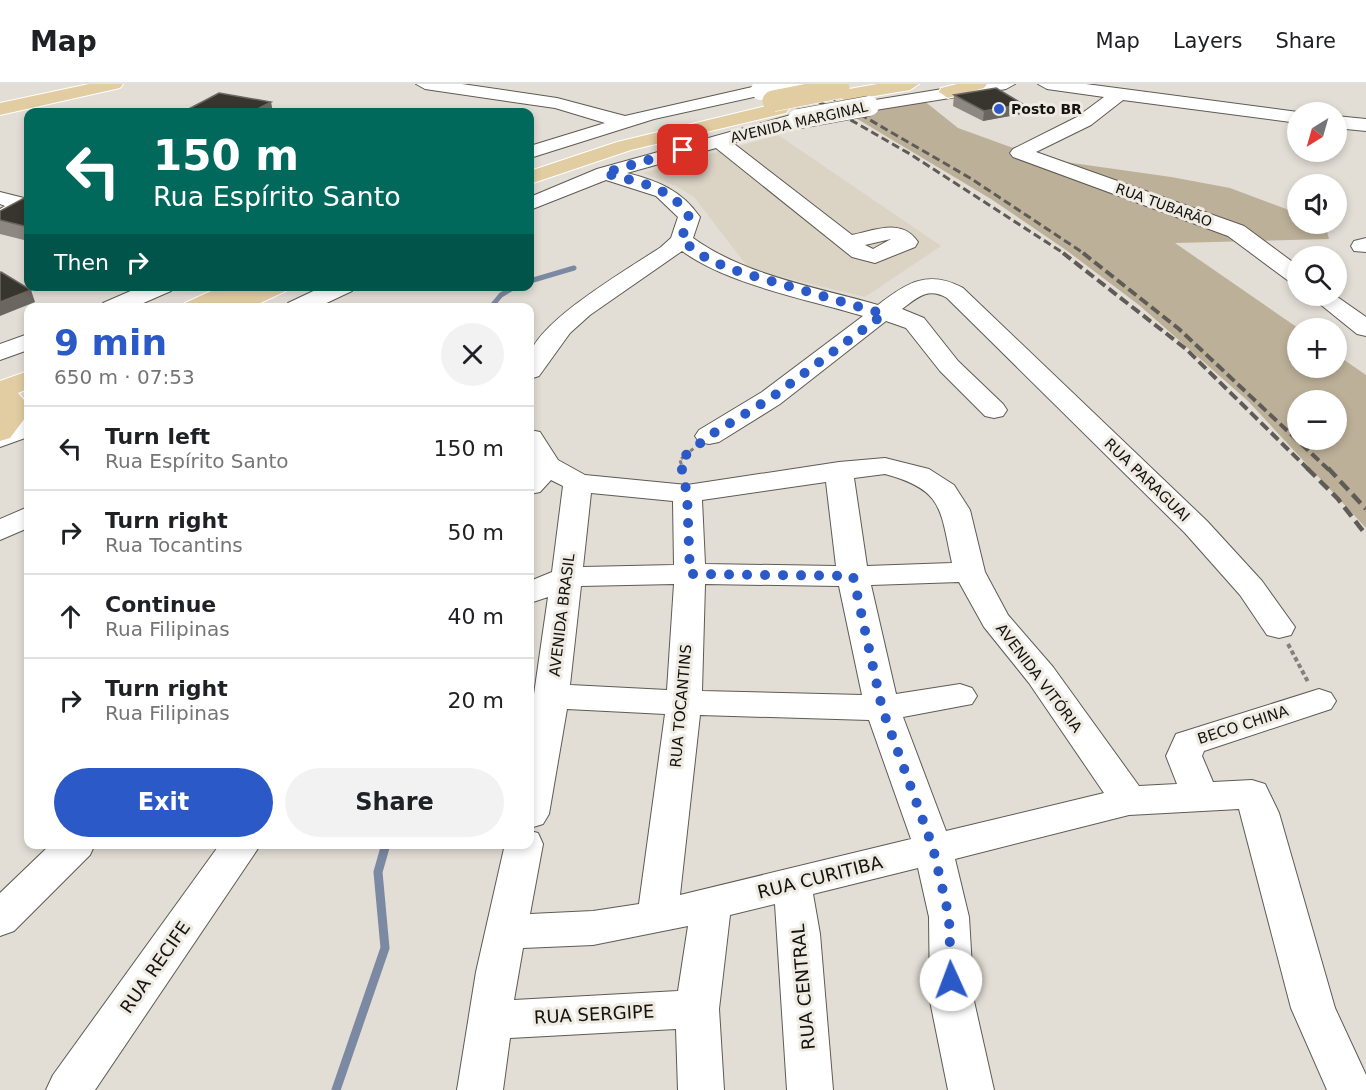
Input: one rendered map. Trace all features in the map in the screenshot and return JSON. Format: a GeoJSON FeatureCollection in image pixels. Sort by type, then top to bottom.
{"type":"FeatureCollection","features":[{"type":"Feature","properties":{"kind":"main road"},"geometry":{"type":"LineString","coordinates":[[0,109],[114,84]]}},
{"type":"Feature","properties":{"kind":"main road"},"geometry":{"type":"LineString","coordinates":[[842,92],[862,84]]}},
{"type":"Feature","properties":{"kind":"main road"},"geometry":{"type":"LineString","coordinates":[[534,164],[622,136],[771,100],[910,84]]}},
{"type":"Feature","properties":{"kind":"main road"},"geometry":{"type":"LineString","coordinates":[[948,92],[978,84]]}},
{"type":"Feature","properties":{"kind":"main road"},"geometry":{"type":"LineString","coordinates":[[534,177],[771,100]]}},
{"type":"Feature","properties":{"kind":"main road"},"geometry":{"type":"LineString","coordinates":[[534,189],[604,173]]}},
{"type":"Feature","properties":{"kind":"main road"},"geometry":{"type":"LineString","coordinates":[[205,303],[232,291]]}},
{"type":"Feature","properties":{"kind":"main road"},"geometry":{"type":"LineString","coordinates":[[239,303],[266,291]]}},
{"type":"Feature","properties":{"kind":"main road"},"geometry":{"type":"LineString","coordinates":[[0,432],[16,412],[8,397],[24,383]]}},
{"type":"Feature","properties":{"kind":"street"},"geometry":{"type":"LineString","coordinates":[[425,84],[557,103],[624,122]]}},
{"type":"Feature","properties":{"kind":"street"},"geometry":{"type":"LineString","coordinates":[[694,84],[721,98]]}},
{"type":"Feature","properties":{"kind":"street"},"geometry":{"type":"LineString","coordinates":[[534,151],[624,122],[721,98],[771,100],[794,84]]}},
{"type":"Feature","properties":{"kind":"street"},"geometry":{"type":"LineString","coordinates":[[905,84],[934,92],[948,92]]}},
{"type":"Feature","properties":{"kind":"street","name":"AVENIDA MARGINAL"},"geometry":{"type":"LineString","coordinates":[[534,202],[604,173],[798,119],[1006,84]]}},
{"type":"Feature","properties":{"kind":"street"},"geometry":{"type":"LineString","coordinates":[[1047,84],[1287,117]]}},
{"type":"Feature","properties":{"kind":"street","name":"RUA TUBARÃO"},"geometry":{"type":"LineString","coordinates":[[1118,95],[1084,121],[1020,153],[1236,231],[1287,269]]}},
{"type":"Feature","properties":{"kind":"street"},"geometry":{"type":"LineString","coordinates":[[1347,123],[1366,125]]}},
{"type":"Feature","properties":{"kind":"street"},"geometry":{"type":"LineString","coordinates":[[719,141],[848,243]]}},
{"type":"Feature","properties":{"kind":"street"},"geometry":{"type":"LineString","coordinates":[[534,365],[561,327],[582,310],[661,258],[681,240],[689,217],[683,206],[663,190],[604,173]]}},
{"type":"Feature","properties":{"kind":"street"},"geometry":{"type":"LineString","coordinates":[[0,198],[22,204],[0,218]]}},
{"type":"Feature","properties":{"kind":"street"},"geometry":{"type":"LineString","coordinates":[[681,240],[709,260],[740,272],[878,318],[905,317],[915,323],[964,382],[994,410]]}},
{"type":"Feature","properties":{"kind":"street","name":"RUA PARAGUAI"},"geometry":{"type":"LineString","coordinates":[[878,318],[912,290],[929,284],[942,285],[955,293],[1196,527],[1251,588],[1279,627]]}},
{"type":"Feature","properties":{"kind":"street"},"geometry":{"type":"LineString","coordinates":[[123,303],[151,291]]}},
{"type":"Feature","properties":{"kind":"street"},"geometry":{"type":"LineString","coordinates":[[307,303],[333,291]]}},
{"type":"Feature","properties":{"kind":"street"},"geometry":{"type":"LineString","coordinates":[[1335,306],[1366,329]]}},
{"type":"Feature","properties":{"kind":"street"},"geometry":{"type":"LineString","coordinates":[[709,436],[771,398],[878,318]]}},
{"type":"Feature","properties":{"kind":"street"},"geometry":{"type":"LineString","coordinates":[[0,353],[24,343]]}},
{"type":"Feature","properties":{"kind":"street"},"geometry":{"type":"LineString","coordinates":[[0,439],[24,429]]}},
{"type":"Feature","properties":{"kind":"street"},"geometry":{"type":"LineString","coordinates":[[534,455],[539,476],[578,483]]}},
{"type":"Feature","properties":{"kind":"street","name":"AVENIDA VITÓRIA"},"geometry":{"type":"LineString","coordinates":[[578,483],[687,494],[865,466],[893,467],[919,475],[936,484],[955,510],[969,572],[995,620],[1041,675],[1129,801]]}},
{"type":"Feature","properties":{"kind":"street"},"geometry":{"type":"LineString","coordinates":[[839,470],[853,576],[882,708],[933,848],[949,917],[952,1001],[971,1090]]}},
{"type":"Feature","properties":{"kind":"street","name":"AVENIDA BRASIL"},"geometry":{"type":"LineString","coordinates":[[534,793],[552,696],[578,483]]}},
{"type":"Feature","properties":{"kind":"street","name":"RUA TOCANTINS"},"geometry":{"type":"LineString","coordinates":[[657,917],[684,703],[690,574],[687,494]]}},
{"type":"Feature","properties":{"kind":"street"},"geometry":{"type":"LineString","coordinates":[[0,531],[24,518]]}},
{"type":"Feature","properties":{"kind":"street"},"geometry":{"type":"LineString","coordinates":[[534,591],[567,577],[690,574],[853,576],[969,572]]}},
{"type":"Feature","properties":{"kind":"street"},"geometry":{"type":"LineString","coordinates":[[552,696],[684,703],[882,708],[960,696]]}},
{"type":"Feature","properties":{"kind":"street","name":"BECO CHINA"},"geometry":{"type":"LineString","coordinates":[[1200,797],[1184,756],[1189,743],[1319,701]]}},
{"type":"Feature","properties":{"kind":"street"},"geometry":{"type":"LineString","coordinates":[[1129,801],[1251,794],[1260,813],[1313,1008],[1350,1090]]}},
{"type":"Feature","properties":{"kind":"street","name":"RUA CURITIBA"},"geometry":{"type":"LineString","coordinates":[[507,932],[593,928],[657,917],[1129,801]]}},
{"type":"Feature","properties":{"kind":"street"},"geometry":{"type":"LineString","coordinates":[[0,919],[71,849]]}},
{"type":"Feature","properties":{"kind":"street","name":"RUA RECIFE"},"geometry":{"type":"LineString","coordinates":[[69,1090],[238,849]]}},
{"type":"Feature","properties":{"kind":"street"},"geometry":{"type":"LineString","coordinates":[[480,1090],[497,972],[523,849]]}},
{"type":"Feature","properties":{"kind":"street","name":"RUA CENTRAL"},"geometry":{"type":"LineString","coordinates":[[792,885],[800,934],[810,1090]]}},
{"type":"Feature","properties":{"kind":"street"},"geometry":{"type":"LineString","coordinates":[[700,1090],[697,1009],[711,904]]}},
{"type":"Feature","properties":{"kind":"street","name":"RUA SERGIPE"},"geometry":{"type":"LineString","coordinates":[[491,1020],[697,1009]]}},
{"type":"Feature","properties":{"kind":"path"},"geometry":{"type":"LineString","coordinates":[[687,494],[680,460],[709,436]]}},
{"type":"Feature","properties":{"kind":"path"},"geometry":{"type":"LineString","coordinates":[[1279,627],[1319,701]]}},
{"type":"Feature","properties":{"kind":"shaded area"},"geometry":{"type":"Polygon","coordinates":[[[923,100],[958,128],[1044,159],[1230,188],[1287,209],[1287,234],[1328,234],[1329,239],[1175,243],[1287,320],[1287,378],[1347,378],[1347,362],[1366,375],[1366,528],[1294,450],[1347,450],[1347,390],[1287,390],[1287,443],[1248,401],[1139,305],[1066,250],[991,199],[849,114],[923,100]]]}},
{"type":"Feature","properties":{"kind":"shaded area"},"geometry":{"type":"Polygon","coordinates":[[[778,135],[941,246],[865,297],[762,272],[747,266],[694,197],[676,186],[643,173],[778,135]]]}},
{"type":"Feature","properties":{"kind":"building"},"geometry":{"type":"Polygon","coordinates":[[[996,88],[1023,104],[984,111],[954,95],[996,88]]]}},
{"type":"Feature","properties":{"kind":"building"},"geometry":{"type":"Polygon","coordinates":[[[219,93],[271,102],[260,108],[191,108],[219,93]]]}},
{"type":"Feature","properties":{"kind":"building"},"geometry":{"type":"Polygon","coordinates":[[[24,198],[24,226],[0,220],[0,211],[24,198]]]}},
{"type":"Feature","properties":{"kind":"building"},"geometry":{"type":"Polygon","coordinates":[[[0,273],[24,286],[24,291],[28,291],[0,302],[0,273]]]}},
{"type":"Feature","properties":{"kind":"waterway"},"geometry":{"type":"LineString","coordinates":[[534,280],[574,268]]}},
{"type":"Feature","properties":{"kind":"waterway"},"geometry":{"type":"LineString","coordinates":[[494,303],[508,291]]}},
{"type":"Feature","properties":{"kind":"waterway"},"geometry":{"type":"LineString","coordinates":[[336,1090],[385,948],[378,872],[385,849]]}},
{"type":"Feature","properties":{"kind":"railway"},"geometry":{"type":"LineString","coordinates":[[788,84],[910,154],[1065,254]]}},
{"type":"Feature","properties":{"kind":"railway"},"geometry":{"type":"LineString","coordinates":[[808,84],[970,178],[1085,254]]}},
{"type":"Feature","properties":{"kind":"railway"},"geometry":{"type":"LineString","coordinates":[[1063,253],[1186,349],[1309,470]]}},
{"type":"Feature","properties":{"kind":"railway"},"geometry":{"type":"LineString","coordinates":[[1083,253],[1179,329],[1329,470]]}},
{"type":"Feature","properties":{"kind":"railway"},"geometry":{"type":"LineString","coordinates":[[1328,468],[1366,509]]}},
{"type":"Feature","properties":{"kind":"railway"},"geometry":{"type":"LineString","coordinates":[[1309,470],[1338,499],[1366,535]]}},
{"type":"Feature","properties":{"kind":"place","name":"Posto BR"},"geometry":{"type":"Point","coordinates":[999,109]}},
{"type":"Feature","properties":{"kind":"route"},"geometry":{"type":"LineString","coordinates":[[683,150],[604,173],[663,190],[683,206],[689,217],[681,240],[709,260],[740,272],[884,314],[771,398],[709,436],[680,460],[687,494],[690,574],[853,576],[882,708],[933,848],[949,917],[951,980]]}}]}
